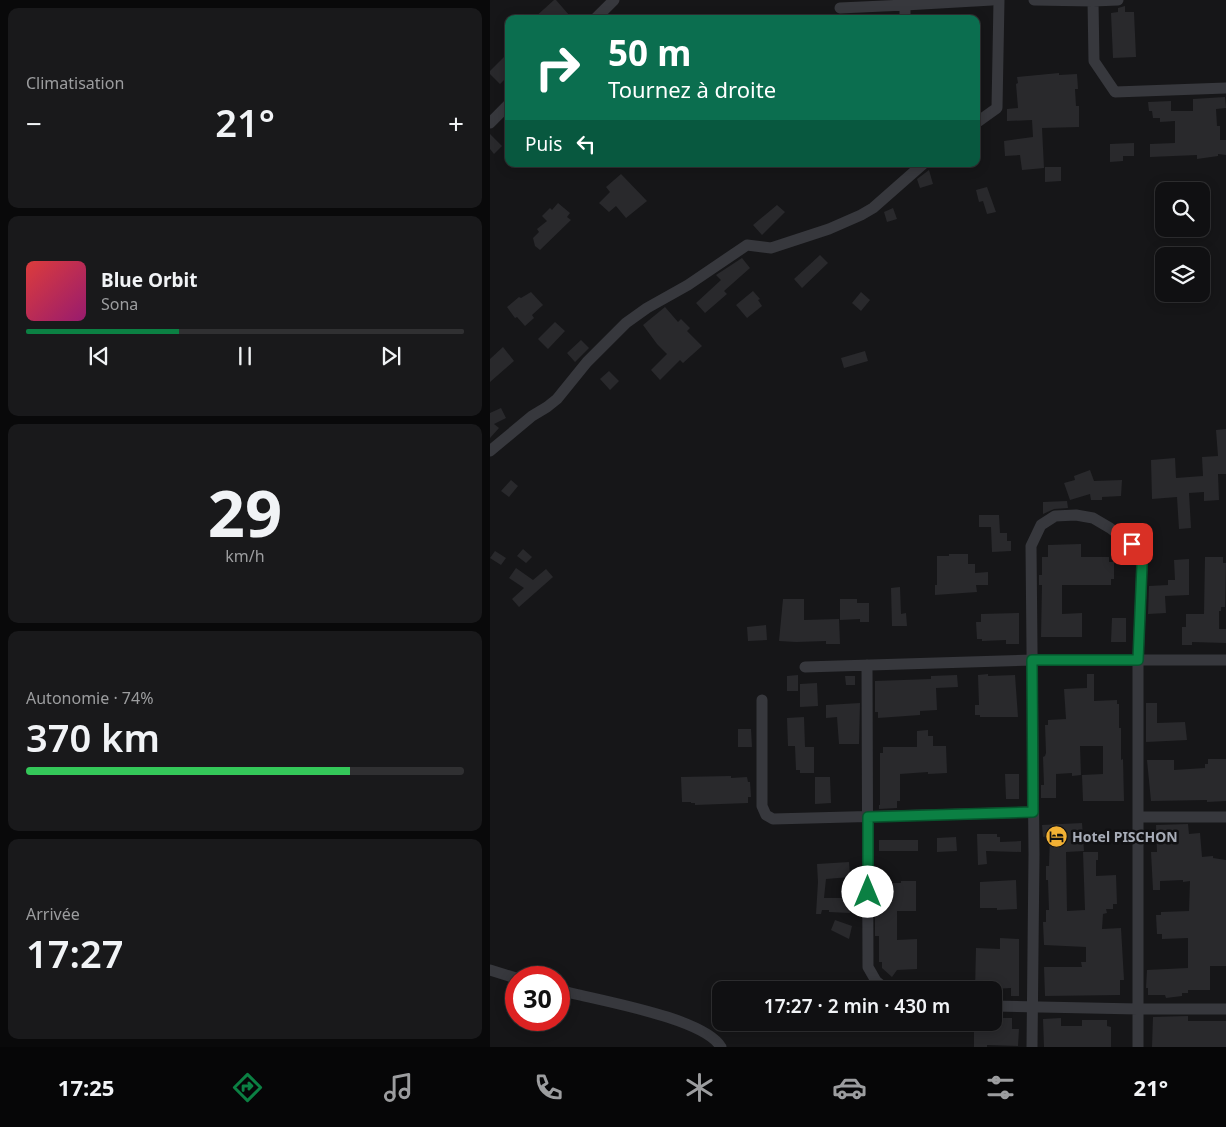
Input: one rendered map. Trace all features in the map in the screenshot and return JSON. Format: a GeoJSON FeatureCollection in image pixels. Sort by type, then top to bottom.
{"type":"FeatureCollection","features":[{"type":"Feature","properties":{"kind":"street"},"geometry":{"type":"LineString","coordinates":[[599,15],[614,0]]}},
{"type":"Feature","properties":{"kind":"street"},"geometry":{"type":"LineString","coordinates":[[840,8],[992,0]]}},
{"type":"Feature","properties":{"kind":"street"},"geometry":{"type":"LineString","coordinates":[[980,119],[997,108],[999,0]]}},
{"type":"Feature","properties":{"kind":"street"},"geometry":{"type":"LineString","coordinates":[[1034,0],[1118,0]]}},
{"type":"Feature","properties":{"kind":"street"},"geometry":{"type":"LineString","coordinates":[[1092,1],[1094,60],[1115,92],[1226,88]]}},
{"type":"Feature","properties":{"kind":"street"},"geometry":{"type":"LineString","coordinates":[[905,5],[905,15]]}},
{"type":"Feature","properties":{"kind":"street"},"geometry":{"type":"LineString","coordinates":[[490,122],[505,108]]}},
{"type":"Feature","properties":{"kind":"street"},"geometry":{"type":"LineString","coordinates":[[909,167],[910,176]]}},
{"type":"Feature","properties":{"kind":"street"},"geometry":{"type":"LineString","coordinates":[[490,451],[532,416],[557,399],[587,362],[608,340],[626,323],[647,308],[688,285],[747,245],[771,248],[829,230],[861,215],[873,208],[920,167]]}},
{"type":"Feature","properties":{"kind":"street"},"geometry":{"type":"LineString","coordinates":[[1032,1047],[1031,546],[1041,526],[1055,516],[1076,515],[1093,518],[1132,544],[1138,551],[1142,565],[1138,660],[1138,1047]]}},
{"type":"Feature","properties":{"kind":"street"},"geometry":{"type":"LineString","coordinates":[[805,667],[1032,660],[1226,660]]}},
{"type":"Feature","properties":{"kind":"street"},"geometry":{"type":"LineString","coordinates":[[867,665],[868,967],[876,981]]}},
{"type":"Feature","properties":{"kind":"street"},"geometry":{"type":"LineString","coordinates":[[762,700],[762,806],[766,815],[773,819],[1033,812]]}},
{"type":"Feature","properties":{"kind":"street"},"geometry":{"type":"LineString","coordinates":[[1138,817],[1226,817]]}},
{"type":"Feature","properties":{"kind":"street"},"geometry":{"type":"LineString","coordinates":[[490,970],[505,975]]}},
{"type":"Feature","properties":{"kind":"street"},"geometry":{"type":"LineString","coordinates":[[570,993],[634,1008],[691,1026],[705,1032],[721,1047]]}},
{"type":"Feature","properties":{"kind":"street"},"geometry":{"type":"LineString","coordinates":[[1002,1006],[1138,1009],[1226,1008]]}},
{"type":"Feature","properties":{"kind":"building"},"geometry":{"type":"Polygon","coordinates":[[[556,0],[569,15],[537,15],[556,0]]]}},
{"type":"Feature","properties":{"kind":"building"},"geometry":{"type":"Polygon","coordinates":[[[1125,6],[1125,12],[1134,12],[1136,57],[1113,58],[1111,13],[1118,12],[1118,8],[1125,6]]]}},
{"type":"Feature","properties":{"kind":"building"},"geometry":{"type":"Polygon","coordinates":[[[505,56],[505,79],[500,84],[490,74],[490,71],[505,56]]]}},
{"type":"Feature","properties":{"kind":"building"},"geometry":{"type":"Polygon","coordinates":[[[1059,73],[1059,75],[1077,74],[1078,89],[1075,89],[1076,106],[1079,106],[1079,127],[1042,128],[1044,168],[1022,170],[1020,155],[1005,156],[1004,141],[1033,137],[1032,120],[1007,121],[1007,109],[1018,108],[1017,77],[1059,73]]]}},
{"type":"Feature","properties":{"kind":"building"},"geometry":{"type":"Polygon","coordinates":[[[1225,97],[1226,108],[1216,109],[1217,126],[1220,126],[1220,140],[1226,140],[1226,155],[1218,154],[1218,156],[1197,159],[1197,155],[1150,157],[1150,144],[1175,143],[1175,121],[1160,122],[1160,118],[1153,118],[1152,111],[1149,111],[1148,102],[1171,101],[1171,111],[1193,111],[1193,99],[1225,97]]]}},
{"type":"Feature","properties":{"kind":"building"},"geometry":{"type":"Polygon","coordinates":[[[490,134],[502,146],[494,154],[490,149],[490,134]]]}},
{"type":"Feature","properties":{"kind":"building"},"geometry":{"type":"Polygon","coordinates":[[[1134,143],[1134,156],[1123,156],[1123,161],[1110,162],[1110,144],[1134,143]]]}},
{"type":"Feature","properties":{"kind":"building"},"geometry":{"type":"Polygon","coordinates":[[[1045,167],[1061,167],[1061,181],[1045,182],[1045,167]]]}},
{"type":"Feature","properties":{"kind":"building"},"geometry":{"type":"Polygon","coordinates":[[[929,170],[933,184],[920,188],[917,179],[929,170]]]}},
{"type":"Feature","properties":{"kind":"building"},"geometry":{"type":"Polygon","coordinates":[[[621,174],[647,201],[626,218],[616,206],[609,212],[599,203],[610,192],[606,187],[621,174]]]}},
{"type":"Feature","properties":{"kind":"building"},"geometry":{"type":"Polygon","coordinates":[[[987,187],[996,212],[987,214],[983,201],[979,202],[976,190],[987,187]]]}},
{"type":"Feature","properties":{"kind":"building"},"geometry":{"type":"Polygon","coordinates":[[[558,203],[570,213],[567,217],[571,220],[540,250],[535,246],[533,238],[539,232],[537,229],[547,221],[542,216],[550,208],[552,210],[558,203]]]}},
{"type":"Feature","properties":{"kind":"building"},"geometry":{"type":"Polygon","coordinates":[[[777,205],[785,212],[762,235],[753,225],[777,205]]]}},
{"type":"Feature","properties":{"kind":"building"},"geometry":{"type":"Polygon","coordinates":[[[893,208],[897,219],[887,222],[884,212],[893,208]]]}},
{"type":"Feature","properties":{"kind":"building"},"geometry":{"type":"Polygon","coordinates":[[[820,255],[828,263],[802,288],[794,279],[820,255]]]}},
{"type":"Feature","properties":{"kind":"building"},"geometry":{"type":"Polygon","coordinates":[[[742,258],[750,268],[724,291],[727,294],[705,313],[696,303],[721,280],[716,275],[742,258]]]}},
{"type":"Feature","properties":{"kind":"building"},"geometry":{"type":"Polygon","coordinates":[[[753,291],[760,299],[758,300],[762,306],[747,318],[736,305],[753,291]]]}},
{"type":"Feature","properties":{"kind":"building"},"geometry":{"type":"Polygon","coordinates":[[[531,292],[543,305],[532,315],[534,318],[525,326],[517,317],[515,318],[507,307],[519,297],[521,298],[531,292]]]}},
{"type":"Feature","properties":{"kind":"building"},"geometry":{"type":"Polygon","coordinates":[[[861,292],[870,300],[861,311],[852,303],[861,292]]]}},
{"type":"Feature","properties":{"kind":"building"},"geometry":{"type":"Polygon","coordinates":[[[665,307],[678,322],[681,319],[690,328],[687,331],[702,346],[683,363],[680,360],[660,380],[651,370],[667,354],[643,325],[665,307]]]}},
{"type":"Feature","properties":{"kind":"building"},"geometry":{"type":"Polygon","coordinates":[[[555,322],[565,331],[548,349],[538,339],[555,322]]]}},
{"type":"Feature","properties":{"kind":"building"},"geometry":{"type":"Polygon","coordinates":[[[581,340],[589,348],[575,362],[567,353],[581,340]]]}},
{"type":"Feature","properties":{"kind":"building"},"geometry":{"type":"Polygon","coordinates":[[[503,347],[514,361],[490,382],[490,359],[503,347]]]}},
{"type":"Feature","properties":{"kind":"building"},"geometry":{"type":"Polygon","coordinates":[[[865,351],[868,361],[844,368],[841,358],[865,351]]]}},
{"type":"Feature","properties":{"kind":"building"},"geometry":{"type":"Polygon","coordinates":[[[609,371],[619,381],[610,390],[600,379],[609,371]]]}},
{"type":"Feature","properties":{"kind":"building"},"geometry":{"type":"Polygon","coordinates":[[[501,408],[506,418],[494,424],[499,428],[490,438],[490,413],[501,408]]]}},
{"type":"Feature","properties":{"kind":"building"},"geometry":{"type":"Polygon","coordinates":[[[1226,429],[1226,474],[1218,474],[1219,500],[1204,501],[1204,492],[1189,493],[1191,528],[1179,529],[1177,497],[1152,499],[1151,460],[1175,458],[1176,478],[1203,476],[1202,457],[1218,456],[1216,430],[1226,429]]]}},
{"type":"Feature","properties":{"kind":"building"},"geometry":{"type":"Polygon","coordinates":[[[1090,470],[1094,481],[1122,480],[1121,496],[1102,497],[1102,500],[1091,500],[1090,494],[1070,500],[1064,483],[1075,480],[1074,476],[1090,470]]]}},
{"type":"Feature","properties":{"kind":"building"},"geometry":{"type":"Polygon","coordinates":[[[511,480],[518,486],[509,497],[501,491],[511,480]]]}},
{"type":"Feature","properties":{"kind":"building"},"geometry":{"type":"Polygon","coordinates":[[[1067,501],[1068,508],[1054,509],[1043,514],[1043,502],[1067,501]]]}},
{"type":"Feature","properties":{"kind":"building"},"geometry":{"type":"Polygon","coordinates":[[[979,515],[999,515],[1000,533],[1007,533],[1007,541],[1011,541],[1011,551],[992,552],[991,527],[979,527],[979,515]]]}},
{"type":"Feature","properties":{"kind":"building"},"geometry":{"type":"Polygon","coordinates":[[[1081,544],[1081,557],[1109,557],[1109,562],[1114,562],[1114,579],[1111,579],[1111,585],[1062,585],[1062,614],[1082,613],[1082,637],[1041,637],[1042,585],[1039,585],[1039,575],[1042,575],[1042,557],[1048,557],[1048,545],[1081,544]]]}},
{"type":"Feature","properties":{"kind":"building"},"geometry":{"type":"Polygon","coordinates":[[[523,549],[532,557],[526,563],[517,556],[523,549]]]}},
{"type":"Feature","properties":{"kind":"building"},"geometry":{"type":"Polygon","coordinates":[[[495,551],[506,558],[501,565],[490,558],[495,551]]]}},
{"type":"Feature","properties":{"kind":"building"},"geometry":{"type":"Polygon","coordinates":[[[949,554],[968,554],[968,564],[975,564],[975,573],[988,572],[988,585],[976,585],[977,592],[935,595],[937,556],[949,556],[949,554]]]}},
{"type":"Feature","properties":{"kind":"building"},"geometry":{"type":"Polygon","coordinates":[[[1205,557],[1223,557],[1223,563],[1226,563],[1225,607],[1221,607],[1221,611],[1219,611],[1219,629],[1226,629],[1226,643],[1192,642],[1192,645],[1182,645],[1182,627],[1186,627],[1186,614],[1204,614],[1205,557]]]}},
{"type":"Feature","properties":{"kind":"building"},"geometry":{"type":"Polygon","coordinates":[[[1189,559],[1189,595],[1165,596],[1166,613],[1148,614],[1149,586],[1168,585],[1168,580],[1175,580],[1174,560],[1189,559]]]}},
{"type":"Feature","properties":{"kind":"building"},"geometry":{"type":"Polygon","coordinates":[[[516,568],[533,580],[546,569],[553,577],[519,607],[512,599],[524,588],[509,578],[516,568]]]}},
{"type":"Feature","properties":{"kind":"building"},"geometry":{"type":"Polygon","coordinates":[[[900,587],[901,614],[906,613],[907,626],[892,626],[891,588],[900,587]]]}},
{"type":"Feature","properties":{"kind":"building"},"geometry":{"type":"Polygon","coordinates":[[[783,599],[804,599],[804,620],[839,619],[840,644],[826,644],[826,641],[779,641],[783,599]]]}},
{"type":"Feature","properties":{"kind":"building"},"geometry":{"type":"Polygon","coordinates":[[[840,599],[857,599],[857,603],[869,603],[869,622],[860,622],[860,619],[840,620],[840,599]]]}},
{"type":"Feature","properties":{"kind":"building"},"geometry":{"type":"Polygon","coordinates":[[[1019,613],[1019,644],[1006,644],[1006,640],[982,641],[982,639],[977,639],[976,622],[981,622],[981,614],[1019,613]]]}},
{"type":"Feature","properties":{"kind":"building"},"geometry":{"type":"Polygon","coordinates":[[[1112,618],[1126,618],[1126,642],[1111,642],[1112,618]]]}},
{"type":"Feature","properties":{"kind":"building"},"geometry":{"type":"Polygon","coordinates":[[[766,625],[767,640],[748,641],[747,627],[766,625]]]}},
{"type":"Feature","properties":{"kind":"building"},"geometry":{"type":"Polygon","coordinates":[[[988,674],[988,676],[1015,675],[1018,717],[980,717],[980,715],[975,715],[975,705],[979,705],[978,675],[988,674]]]}},
{"type":"Feature","properties":{"kind":"building"},"geometry":{"type":"Polygon","coordinates":[[[1087,674],[1094,674],[1094,701],[1117,700],[1117,704],[1119,704],[1124,801],[1083,801],[1082,775],[1103,774],[1103,746],[1080,746],[1081,775],[1072,776],[1072,773],[1056,774],[1056,798],[1041,798],[1041,785],[1044,785],[1043,757],[1046,753],[1045,725],[1048,725],[1048,720],[1066,719],[1064,689],[1087,688],[1087,674]]]}},
{"type":"Feature","properties":{"kind":"building"},"geometry":{"type":"Polygon","coordinates":[[[798,675],[798,691],[787,691],[787,676],[798,675]]]}},
{"type":"Feature","properties":{"kind":"building"},"geometry":{"type":"Polygon","coordinates":[[[957,675],[958,687],[936,688],[937,710],[920,711],[920,715],[878,718],[878,712],[875,712],[875,681],[931,679],[931,676],[957,675]]]}},
{"type":"Feature","properties":{"kind":"building"},"geometry":{"type":"Polygon","coordinates":[[[845,676],[855,676],[855,685],[846,685],[845,676]]]}},
{"type":"Feature","properties":{"kind":"building"},"geometry":{"type":"Polygon","coordinates":[[[817,683],[818,706],[800,707],[800,684],[817,683]]]}},
{"type":"Feature","properties":{"kind":"building"},"geometry":{"type":"Polygon","coordinates":[[[860,703],[859,744],[839,744],[837,717],[826,718],[826,705],[860,703]]]}},
{"type":"Feature","properties":{"kind":"building"},"geometry":{"type":"Polygon","coordinates":[[[1146,703],[1157,703],[1157,723],[1185,722],[1187,740],[1146,742],[1146,703]]]}},
{"type":"Feature","properties":{"kind":"building"},"geometry":{"type":"Polygon","coordinates":[[[804,717],[805,747],[814,747],[814,773],[800,773],[800,770],[796,770],[795,746],[788,746],[787,718],[804,717]]]}},
{"type":"Feature","properties":{"kind":"building"},"geometry":{"type":"Polygon","coordinates":[[[738,729],[751,729],[752,747],[738,747],[738,729]]]}},
{"type":"Feature","properties":{"kind":"building"},"geometry":{"type":"Polygon","coordinates":[[[928,730],[928,736],[933,736],[933,746],[946,746],[947,773],[900,774],[900,801],[897,801],[897,808],[879,809],[880,753],[883,753],[883,747],[917,747],[917,731],[928,730]]]}},
{"type":"Feature","properties":{"kind":"building"},"geometry":{"type":"Polygon","coordinates":[[[1208,759],[1226,759],[1226,801],[1151,801],[1147,760],[1174,760],[1174,770],[1205,768],[1205,764],[1208,764],[1208,759]]]}},
{"type":"Feature","properties":{"kind":"building"},"geometry":{"type":"Polygon","coordinates":[[[1005,774],[1019,774],[1019,799],[1006,799],[1005,774]]]}},
{"type":"Feature","properties":{"kind":"building"},"geometry":{"type":"Polygon","coordinates":[[[731,776],[731,778],[747,777],[748,782],[750,782],[751,797],[748,797],[748,803],[695,805],[695,803],[691,802],[682,802],[681,777],[731,776]]]}},
{"type":"Feature","properties":{"kind":"building"},"geometry":{"type":"Polygon","coordinates":[[[815,777],[830,777],[831,803],[815,804],[815,777]]]}},
{"type":"Feature","properties":{"kind":"building"},"geometry":{"type":"Polygon","coordinates":[[[1082,823],[1084,851],[1066,852],[1067,911],[1085,910],[1083,852],[1098,852],[1096,876],[1116,875],[1117,904],[1113,904],[1113,909],[1106,909],[1107,913],[1103,914],[1102,929],[1121,928],[1124,980],[1120,980],[1120,995],[1045,996],[1044,967],[1082,967],[1081,962],[1086,962],[1086,947],[1044,945],[1043,922],[1046,922],[1046,910],[1049,910],[1046,866],[1049,866],[1050,836],[1043,837],[1042,825],[1082,823]]]}},
{"type":"Feature","properties":{"kind":"building"},"geometry":{"type":"Polygon","coordinates":[[[1188,824],[1189,834],[1200,833],[1202,857],[1213,856],[1213,858],[1226,860],[1226,966],[1210,966],[1210,990],[1188,990],[1188,993],[1182,993],[1182,996],[1166,998],[1165,995],[1148,995],[1148,988],[1146,988],[1147,970],[1188,968],[1188,938],[1162,939],[1162,934],[1157,934],[1156,915],[1161,915],[1161,912],[1189,911],[1190,881],[1160,881],[1160,890],[1153,890],[1151,852],[1157,852],[1156,825],[1188,824]]]}},
{"type":"Feature","properties":{"kind":"building"},"geometry":{"type":"Polygon","coordinates":[[[977,834],[997,834],[997,837],[1000,837],[1000,842],[1021,841],[1021,852],[986,851],[987,864],[978,865],[977,834]]]}},
{"type":"Feature","properties":{"kind":"building"},"geometry":{"type":"Polygon","coordinates":[[[956,837],[957,851],[937,852],[937,838],[956,837]]]}},
{"type":"Feature","properties":{"kind":"building"},"geometry":{"type":"Polygon","coordinates":[[[879,840],[918,840],[918,851],[879,851],[879,840]]]}},
{"type":"Feature","properties":{"kind":"building"},"geometry":{"type":"Polygon","coordinates":[[[849,862],[850,877],[826,879],[824,898],[851,898],[850,913],[822,910],[821,914],[816,914],[817,864],[849,862]]]}},
{"type":"Feature","properties":{"kind":"building"},"geometry":{"type":"Polygon","coordinates":[[[1016,880],[1017,909],[997,910],[997,908],[980,908],[980,882],[1016,880]]]}},
{"type":"Feature","properties":{"kind":"building"},"geometry":{"type":"Polygon","coordinates":[[[901,881],[916,881],[916,911],[897,911],[897,940],[917,939],[917,969],[897,970],[892,977],[882,968],[882,962],[879,962],[879,936],[875,936],[875,885],[876,883],[901,883],[901,881]]]}},
{"type":"Feature","properties":{"kind":"building"},"geometry":{"type":"Polygon","coordinates":[[[848,882],[857,882],[857,894],[848,894],[848,882]]]}},
{"type":"Feature","properties":{"kind":"building"},"geometry":{"type":"Polygon","coordinates":[[[835,920],[852,926],[849,939],[831,930],[835,920]]]}},
{"type":"Feature","properties":{"kind":"building"},"geometry":{"type":"Polygon","coordinates":[[[1000,938],[1019,939],[1019,996],[1011,996],[1011,988],[1002,988],[1002,981],[975,981],[976,948],[1000,949],[1000,938]]]}},
{"type":"Feature","properties":{"kind":"building"},"geometry":{"type":"Polygon","coordinates":[[[1188,1016],[1188,1021],[1226,1021],[1226,1047],[1152,1047],[1153,1017],[1188,1016]]]}},
{"type":"Feature","properties":{"kind":"building"},"geometry":{"type":"Polygon","coordinates":[[[1002,1018],[1012,1018],[1012,1029],[1019,1029],[1018,1046],[987,1045],[987,1047],[974,1047],[974,1031],[1002,1031],[1002,1018]]]}},
{"type":"Feature","properties":{"kind":"building"},"geometry":{"type":"Polygon","coordinates":[[[1061,1018],[1061,1026],[1082,1026],[1082,1020],[1107,1020],[1107,1026],[1111,1027],[1111,1047],[1044,1047],[1043,1019],[1061,1018]]]}},
{"type":"Feature","properties":{"kind":"place","name":"Hotel PISCHON"},"geometry":{"type":"Point","coordinates":[1056,837]}},
{"type":"Feature","properties":{"kind":"route"},"geometry":{"type":"LineString","coordinates":[[868,892],[868,817],[1033,812],[1032,660],[1138,660],[1142,565],[1138,551],[1132,544]]}}]}
